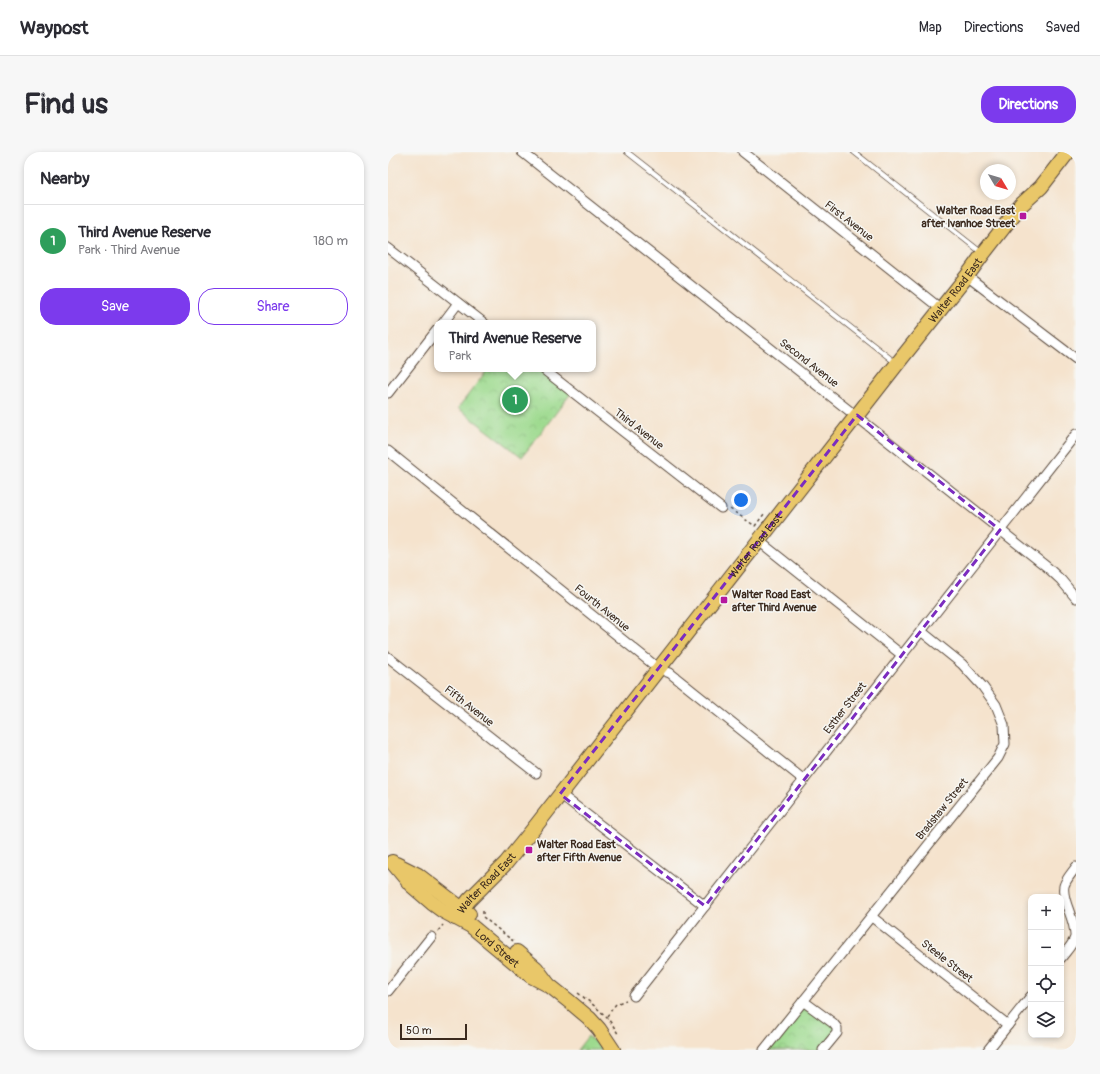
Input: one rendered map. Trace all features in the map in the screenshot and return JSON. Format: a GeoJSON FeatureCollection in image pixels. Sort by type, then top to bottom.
{"type":"FeatureCollection","features":[{"type":"Feature","properties":{"kind":"main road","name":"Walter Road East"},"geometry":{"type":"LineString","coordinates":[[1021,205],[1034,181],[1057,152]]}},
{"type":"Feature","properties":{"kind":"main road","name":"Walter Road East"},"geometry":{"type":"LineString","coordinates":[[454,916],[506,863],[531,832],[1021,205],[1041,186],[1068,152]]}},
{"type":"Feature","properties":{"kind":"main road","name":"Lord Street"},"geometry":{"type":"LineString","coordinates":[[390,860],[418,875],[454,916],[474,928],[531,976],[550,986],[589,1018],[599,1029],[613,1050]]}},
{"type":"Feature","properties":{"kind":"street","name":"Second Avenue"},"geometry":{"type":"LineString","coordinates":[[522,152],[1047,567],[1061,580],[1076,598]]}},
{"type":"Feature","properties":{"kind":"street","name":"First Avenue"},"geometry":{"type":"LineString","coordinates":[[743,152],[941,309]]}},
{"type":"Feature","properties":{"kind":"street"},"geometry":{"type":"LineString","coordinates":[[388,248],[480,320]]}},
{"type":"Feature","properties":{"kind":"street"},"geometry":{"type":"LineString","coordinates":[[967,276],[1076,359]]}},
{"type":"Feature","properties":{"kind":"street"},"geometry":{"type":"LineString","coordinates":[[445,320],[458,303]]}},
{"type":"Feature","properties":{"kind":"street"},"geometry":{"type":"LineString","coordinates":[[388,393],[434,334]]}},
{"type":"Feature","properties":{"kind":"street","name":"Third Avenue"},"geometry":{"type":"LineString","coordinates":[[547,372],[720,508]]}},
{"type":"Feature","properties":{"kind":"street","name":"Esther Street"},"geometry":{"type":"LineString","coordinates":[[634,996],[1076,434]]}},
{"type":"Feature","properties":{"kind":"street","name":"Fourth Avenue"},"geometry":{"type":"LineString","coordinates":[[388,451],[658,669],[670,673],[804,780]]}},
{"type":"Feature","properties":{"kind":"street"},"geometry":{"type":"LineString","coordinates":[[758,541],[902,655]]}},
{"type":"Feature","properties":{"kind":"street","name":"Bradshaw Street"},"geometry":{"type":"LineString","coordinates":[[764,1050],[998,758],[1004,744],[1004,725],[996,705],[983,687],[962,664],[921,631]]}},
{"type":"Feature","properties":{"kind":"street","name":"Fifth Avenue"},"geometry":{"type":"LineString","coordinates":[[388,657],[536,773]]}},
{"type":"Feature","properties":{"kind":"street"},"geometry":{"type":"LineString","coordinates":[[560,794],[705,906]]}},
{"type":"Feature","properties":{"kind":"street"},"geometry":{"type":"LineString","coordinates":[[1064,954],[1075,938],[1076,931],[1075,923],[1064,891],[1064,884],[1076,867]]}},
{"type":"Feature","properties":{"kind":"street","name":"Steele Street"},"geometry":{"type":"LineString","coordinates":[[872,917],[1008,1025]]}},
{"type":"Feature","properties":{"kind":"street"},"geometry":{"type":"LineString","coordinates":[[388,991],[431,936]]}},
{"type":"Feature","properties":{"kind":"street"},"geometry":{"type":"LineString","coordinates":[[988,1050],[1028,1000]]}},
{"type":"Feature","properties":{"kind":"street"},"geometry":{"type":"LineString","coordinates":[[803,1001],[833,1023],[837,1028],[836,1033],[824,1050]]}},
{"type":"Feature","properties":{"kind":"lane"},"geometry":{"type":"LineString","coordinates":[[628,152],[897,364]]}},
{"type":"Feature","properties":{"kind":"lane"},"geometry":{"type":"LineString","coordinates":[[854,152],[983,254]]}},
{"type":"Feature","properties":{"kind":"path"},"geometry":{"type":"LineString","coordinates":[[720,508],[732,509],[755,526],[764,514]]}},
{"type":"Feature","properties":{"kind":"path"},"geometry":{"type":"LineString","coordinates":[[431,936],[438,932],[454,916]]}},
{"type":"Feature","properties":{"kind":"path"},"geometry":{"type":"LineString","coordinates":[[606,1016],[616,1004],[634,996]]}},
{"type":"Feature","properties":{"kind":"highlighted area"},"geometry":{"type":"Polygon","coordinates":[[[857,415],[1000,530],[705,906],[560,794],[857,415]]]}},
{"type":"Feature","properties":{"kind":"green space"},"geometry":{"type":"Polygon","coordinates":[[[486,372],[547,372],[572,392],[522,457],[458,408],[486,372]]]}},
{"type":"Feature","properties":{"kind":"green space"},"geometry":{"type":"Polygon","coordinates":[[[803,1001],[837,1028],[823,1050],[764,1050],[803,1001]]]}},
{"type":"Feature","properties":{"kind":"green space"},"geometry":{"type":"Polygon","coordinates":[[[588,1036],[604,1050],[577,1050],[588,1036]]]}},
{"type":"Feature","properties":{"kind":"place","name":"Walter Road East after Ivanhoe Street"},"geometry":{"type":"Point","coordinates":[1023,216]}},
{"type":"Feature","properties":{"kind":"place","name":"Third Avenue Reserve"},"geometry":{"type":"Point","coordinates":[515,400]}},
{"type":"Feature","properties":{"kind":"place","name":"Walter Road East after Third Avenue"},"geometry":{"type":"Point","coordinates":[724,600]}},
{"type":"Feature","properties":{"kind":"place","name":"Walter Road East after Fifth Avenue"},"geometry":{"type":"Point","coordinates":[529,850]}}]}
